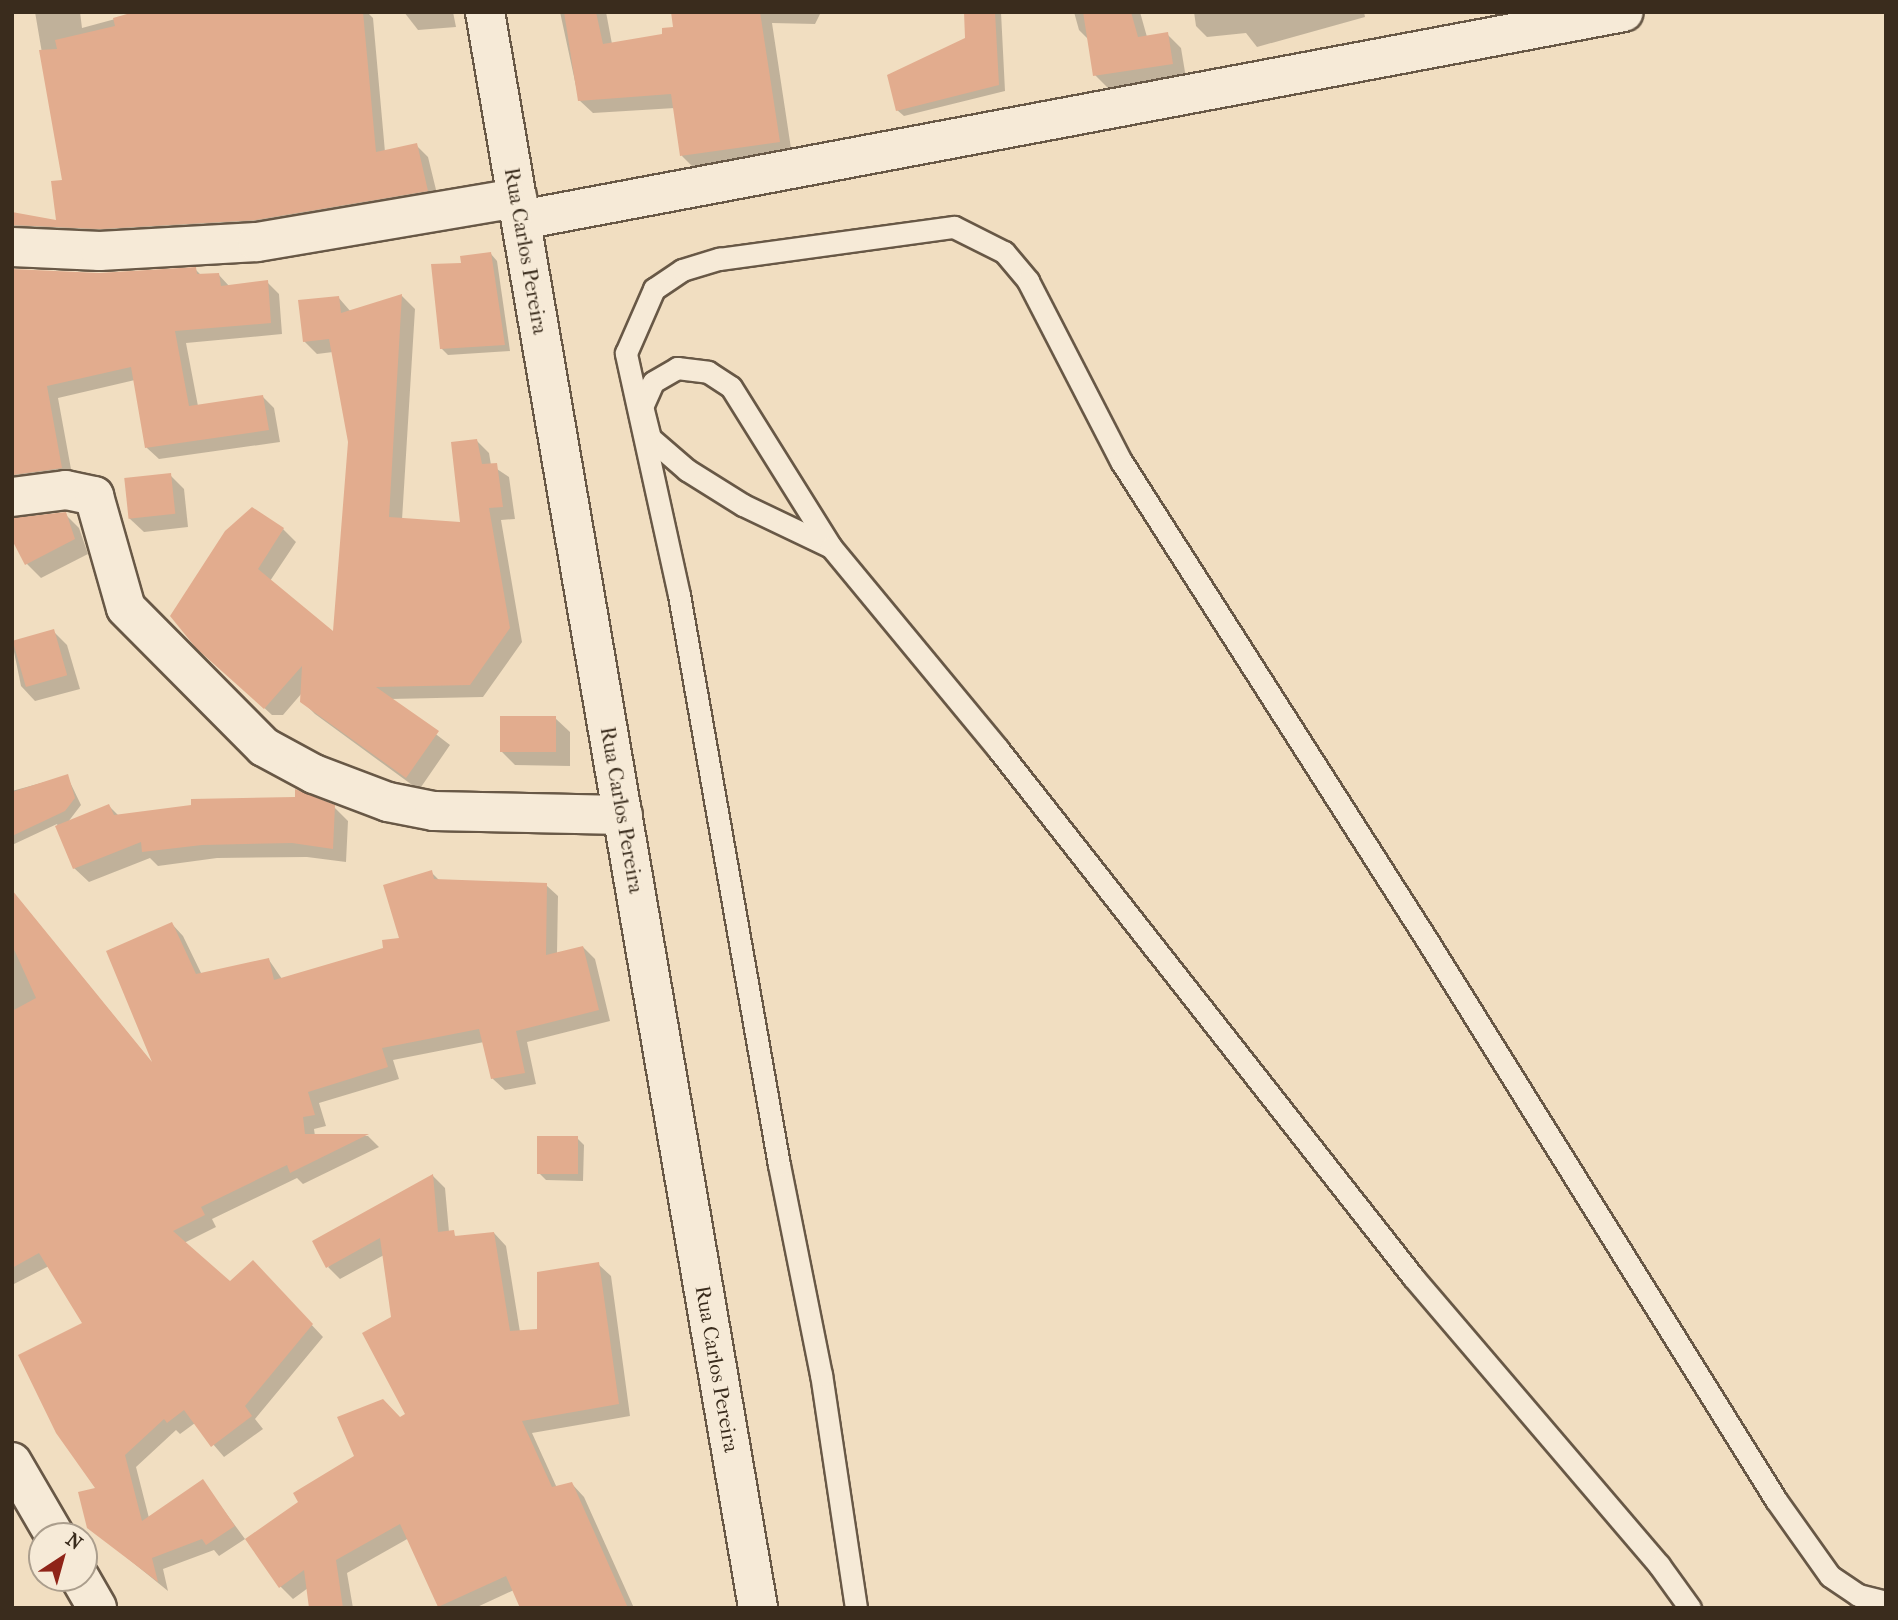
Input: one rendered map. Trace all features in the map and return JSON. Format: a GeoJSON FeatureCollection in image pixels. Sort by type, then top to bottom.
{"type":"FeatureCollection","features":[{"type":"Feature","properties":{"kind":"street","name":"Rua Carlos Pereira"},"geometry":{"type":"LineString","coordinates":[[485,12],[758,1608]]}},
{"type":"Feature","properties":{"kind":"street"},"geometry":{"type":"LineString","coordinates":[[12,247],[100,251],[257,242],[519,209],[1624,12]]}},
{"type":"Feature","properties":{"kind":"street"},"geometry":{"type":"LineString","coordinates":[[12,497],[66,489],[94,496],[126,608],[264,747],[314,774],[388,802],[434,811],[623,815]]}},
{"type":"Feature","properties":{"kind":"street"},"geometry":{"type":"LineString","coordinates":[[12,1462],[47,1522]]}},
{"type":"Feature","properties":{"kind":"street"},"geometry":{"type":"LineString","coordinates":[[88,1592],[97,1608]]}},
{"type":"Feature","properties":{"kind":"lane"},"geometry":{"type":"LineString","coordinates":[[856,1608],[821,1375],[777,1151],[679,595],[626,353],[654,289],[682,270],[719,259],[954,227],[1004,252],[1028,281],[1121,461],[1430,945],[1776,1500],[1830,1576],[1858,1595],[1886,1602]]}},
{"type":"Feature","properties":{"kind":"lane"},"geometry":{"type":"LineString","coordinates":[[831,547],[743,505],[687,470],[650,438],[642,407],[653,382],[677,368],[708,372],[731,387],[831,547],[998,748],[1413,1276],[1659,1565],[1690,1608]]}},
{"type":"Feature","properties":{"kind":"building"},"geometry":{"type":"Polygon","coordinates":[[[134,12],[363,12],[376,152],[417,143],[428,191],[255,220],[100,229],[12,225],[12,212],[56,220],[51,181],[62,180],[39,50],[57,49],[55,40],[115,26],[113,18],[134,12]]]}},
{"type":"Feature","properties":{"kind":"building"},"geometry":{"type":"Polygon","coordinates":[[[564,12],[596,12],[603,44],[662,34],[662,28],[673,27],[671,12],[760,12],[780,142],[680,156],[671,94],[578,101],[564,12]]]}},
{"type":"Feature","properties":{"kind":"building"},"geometry":{"type":"Polygon","coordinates":[[[964,12],[995,12],[999,85],[896,111],[887,75],[965,38],[964,12]]]}},
{"type":"Feature","properties":{"kind":"building"},"geometry":{"type":"Polygon","coordinates":[[[1083,12],[1131,12],[1138,37],[1168,32],[1173,64],[1093,76],[1083,12]]]}},
{"type":"Feature","properties":{"kind":"building"},"geometry":{"type":"Polygon","coordinates":[[[491,252],[505,345],[440,349],[431,264],[461,263],[460,256],[491,252]]]}},
{"type":"Feature","properties":{"kind":"building"},"geometry":{"type":"Polygon","coordinates":[[[196,267],[197,274],[219,273],[221,286],[268,280],[271,323],[175,331],[189,406],[263,395],[269,430],[145,448],[131,367],[47,386],[62,468],[12,475],[12,269],[99,273],[196,267]]]}},
{"type":"Feature","properties":{"kind":"building"},"geometry":{"type":"Polygon","coordinates":[[[402,294],[389,517],[460,522],[451,442],[477,439],[482,464],[497,463],[503,507],[489,508],[510,628],[470,685],[376,687],[439,731],[406,778],[300,702],[302,666],[264,709],[196,648],[170,616],[225,531],[252,507],[284,528],[258,569],[333,631],[348,442],[329,339],[303,342],[298,300],[339,296],[341,313],[402,294]]]}},
{"type":"Feature","properties":{"kind":"building"},"geometry":{"type":"Polygon","coordinates":[[[171,473],[175,514],[129,519],[124,478],[171,473]]]}},
{"type":"Feature","properties":{"kind":"building"},"geometry":{"type":"Polygon","coordinates":[[[66,512],[75,539],[25,565],[12,540],[12,518],[66,512]]]}},
{"type":"Feature","properties":{"kind":"building"},"geometry":{"type":"Polygon","coordinates":[[[54,629],[67,675],[26,687],[13,641],[54,629]]]}},
{"type":"Feature","properties":{"kind":"building"},"geometry":{"type":"Polygon","coordinates":[[[500,716],[556,716],[556,752],[500,752],[500,716]]]}},
{"type":"Feature","properties":{"kind":"building"},"geometry":{"type":"Polygon","coordinates":[[[68,774],[75,798],[65,811],[12,836],[12,792],[68,774]]]}},
{"type":"Feature","properties":{"kind":"building"},"geometry":{"type":"Polygon","coordinates":[[[295,789],[335,805],[333,849],[292,843],[202,845],[142,852],[141,842],[73,869],[55,826],[109,804],[114,815],[191,805],[191,799],[295,797],[295,789]]]}},
{"type":"Feature","properties":{"kind":"building"},"geometry":{"type":"Polygon","coordinates":[[[432,870],[434,879],[547,883],[546,955],[583,946],[599,1010],[516,1031],[525,1073],[491,1079],[479,1029],[382,1048],[388,1067],[308,1092],[315,1115],[303,1117],[305,1134],[369,1134],[290,1173],[287,1165],[201,1207],[205,1215],[173,1231],[230,1281],[253,1260],[313,1324],[245,1406],[252,1416],[211,1447],[184,1410],[167,1423],[164,1419],[125,1455],[142,1521],[203,1479],[235,1526],[206,1545],[202,1539],[152,1558],[158,1582],[98,1536],[98,1522],[86,1522],[78,1492],[95,1488],[56,1433],[18,1355],[82,1323],[39,1253],[12,1268],[12,1011],[36,998],[12,945],[12,890],[152,1062],[106,951],[172,922],[196,974],[269,958],[274,980],[383,948],[382,940],[399,938],[383,885],[432,870]]]}},
{"type":"Feature","properties":{"kind":"building"},"geometry":{"type":"Polygon","coordinates":[[[537,1136],[578,1136],[578,1174],[537,1174],[537,1136]]]}},
{"type":"Feature","properties":{"kind":"building"},"geometry":{"type":"Polygon","coordinates":[[[433,1174],[438,1232],[454,1230],[455,1236],[494,1232],[510,1331],[537,1329],[537,1272],[599,1262],[619,1404],[522,1421],[552,1487],[572,1482],[628,1608],[520,1608],[506,1576],[438,1607],[400,1524],[336,1560],[343,1608],[309,1608],[304,1570],[279,1588],[245,1539],[298,1502],[293,1493],[354,1456],[337,1417],[383,1399],[400,1417],[405,1414],[362,1333],[391,1317],[380,1238],[326,1268],[312,1241],[433,1174]]]}}]}
